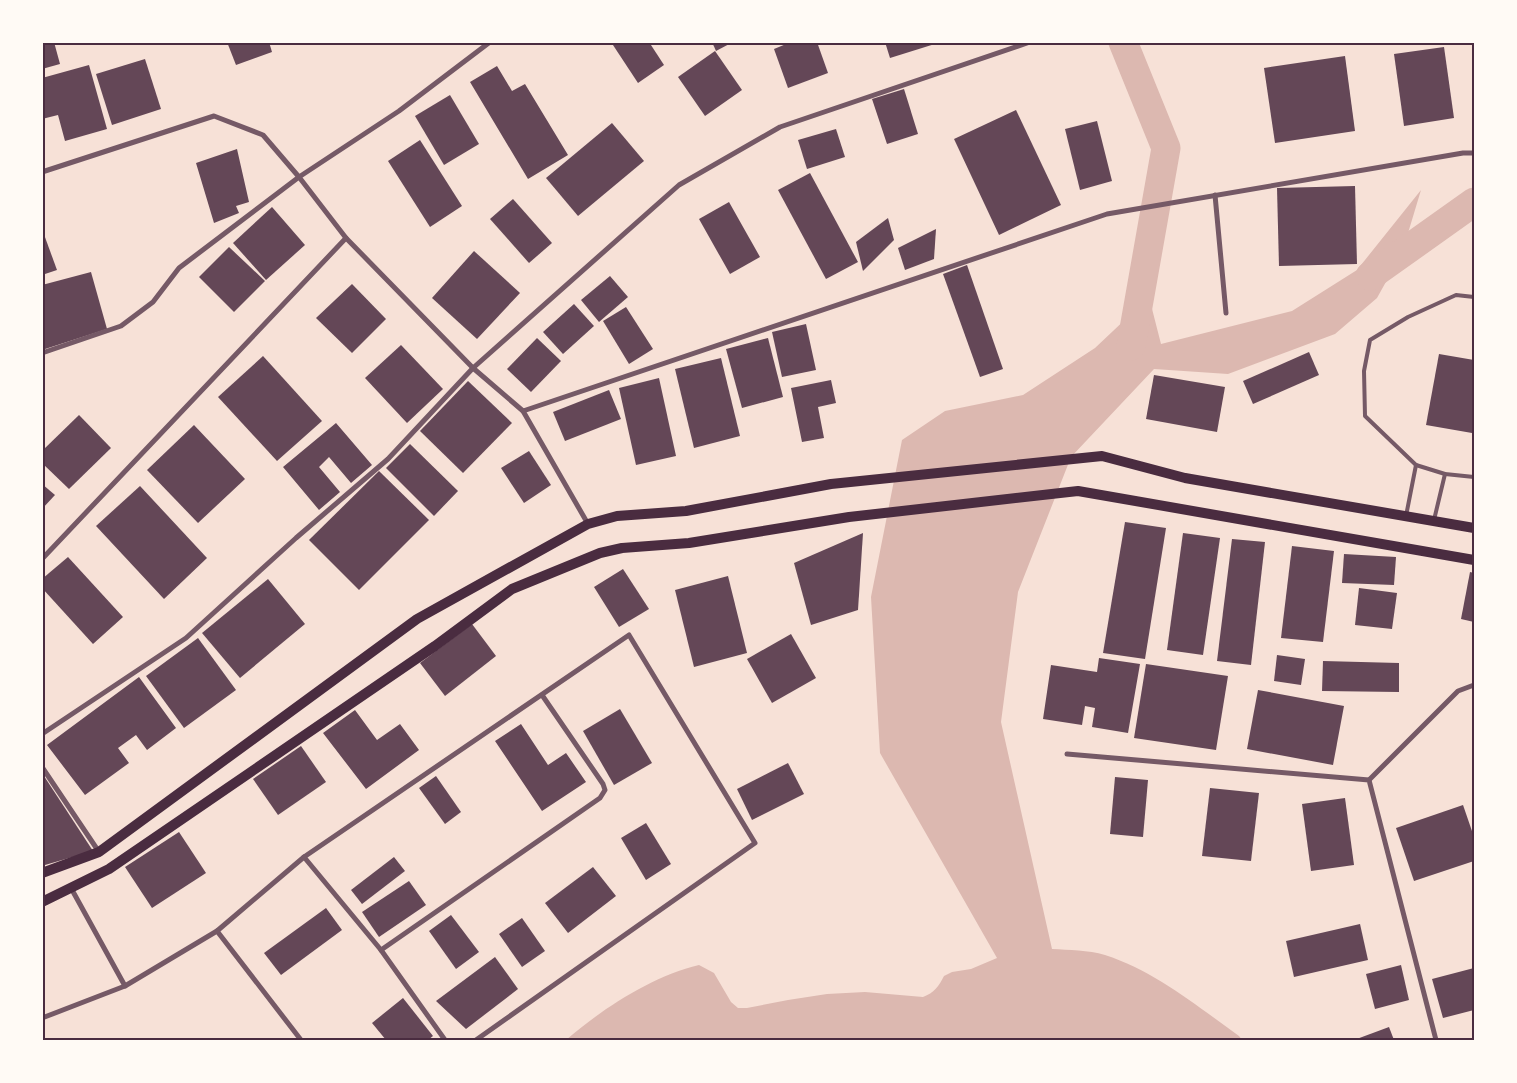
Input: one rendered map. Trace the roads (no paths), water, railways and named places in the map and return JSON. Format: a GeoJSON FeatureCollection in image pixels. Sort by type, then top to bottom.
{"type":"FeatureCollection","features":[{"type":"Feature","properties":{"kind":"main road"},"geometry":{"type":"LineString","coordinates":[[42,873],[99,852],[418,619],[588,524],[617,516],[686,511],[831,484],[1102,456],[1185,478],[1474,528]]}},
{"type":"Feature","properties":{"kind":"main road"},"geometry":{"type":"LineString","coordinates":[[42,902],[110,870],[435,646],[512,589],[600,554],[622,548],[689,542],[849,517],[1078,491],[1474,560]]}},
{"type":"Feature","properties":{"kind":"street"},"geometry":{"type":"LineString","coordinates":[[42,353],[121,326],[153,302],[179,268],[299,177],[399,110],[490,42]]}},
{"type":"Feature","properties":{"kind":"street"},"geometry":{"type":"LineString","coordinates":[[42,734],[186,638],[296,538],[388,459],[473,368],[679,185],[780,127],[1030,42]]}},
{"type":"Feature","properties":{"kind":"street"},"geometry":{"type":"LineString","coordinates":[[42,172],[214,116],[263,135],[299,177],[346,238],[473,368],[522,411],[588,524]]}},
{"type":"Feature","properties":{"kind":"street"},"geometry":{"type":"LineString","coordinates":[[522,411],[1107,214],[1462,153],[1474,153]]}},
{"type":"Feature","properties":{"kind":"street"},"geometry":{"type":"LineString","coordinates":[[1215,196],[1226,313]]}},
{"type":"Feature","properties":{"kind":"street"},"geometry":{"type":"LineString","coordinates":[[42,559],[346,238]]}},
{"type":"Feature","properties":{"kind":"street"},"geometry":{"type":"LineString","coordinates":[[42,1018],[125,986],[217,931],[304,856],[629,635],[755,843],[476,1040]]}},
{"type":"Feature","properties":{"kind":"street"},"geometry":{"type":"LineString","coordinates":[[1067,754],[1369,780],[1458,691],[1474,685]]}},
{"type":"Feature","properties":{"kind":"street"},"geometry":{"type":"LineString","coordinates":[[381,950],[600,798],[605,790],[603,784],[542,695]]}},
{"type":"Feature","properties":{"kind":"street"},"geometry":{"type":"LineString","coordinates":[[42,767],[99,852]]}},
{"type":"Feature","properties":{"kind":"street"},"geometry":{"type":"LineString","coordinates":[[1369,780],[1436,1040]]}},
{"type":"Feature","properties":{"kind":"street"},"geometry":{"type":"LineString","coordinates":[[304,856],[381,950],[445,1040]]}},
{"type":"Feature","properties":{"kind":"street"},"geometry":{"type":"LineString","coordinates":[[71,888],[125,986]]}},
{"type":"Feature","properties":{"kind":"street"},"geometry":{"type":"LineString","coordinates":[[217,931],[301,1040]]}},
{"type":"Feature","properties":{"kind":"lane"},"geometry":{"type":"LineString","coordinates":[[1474,297],[1456,294],[1408,317],[1370,340],[1364,371],[1365,416],[1416,465],[1445,474],[1474,477]]}},
{"type":"Feature","properties":{"kind":"lane"},"geometry":{"type":"LineString","coordinates":[[1406,516],[1416,465]]}},
{"type":"Feature","properties":{"kind":"lane"},"geometry":{"type":"LineString","coordinates":[[1434,521],[1445,474]]}},
{"type":"Feature","properties":{"kind":"waterway"},"geometry":{"type":"LineString","coordinates":[[1123,42],[1166,148],[1131,346]]}},
{"type":"Feature","properties":{"kind":"waterway"},"geometry":{"type":"LineString","coordinates":[[1370,276],[1474,202]]}}]}
